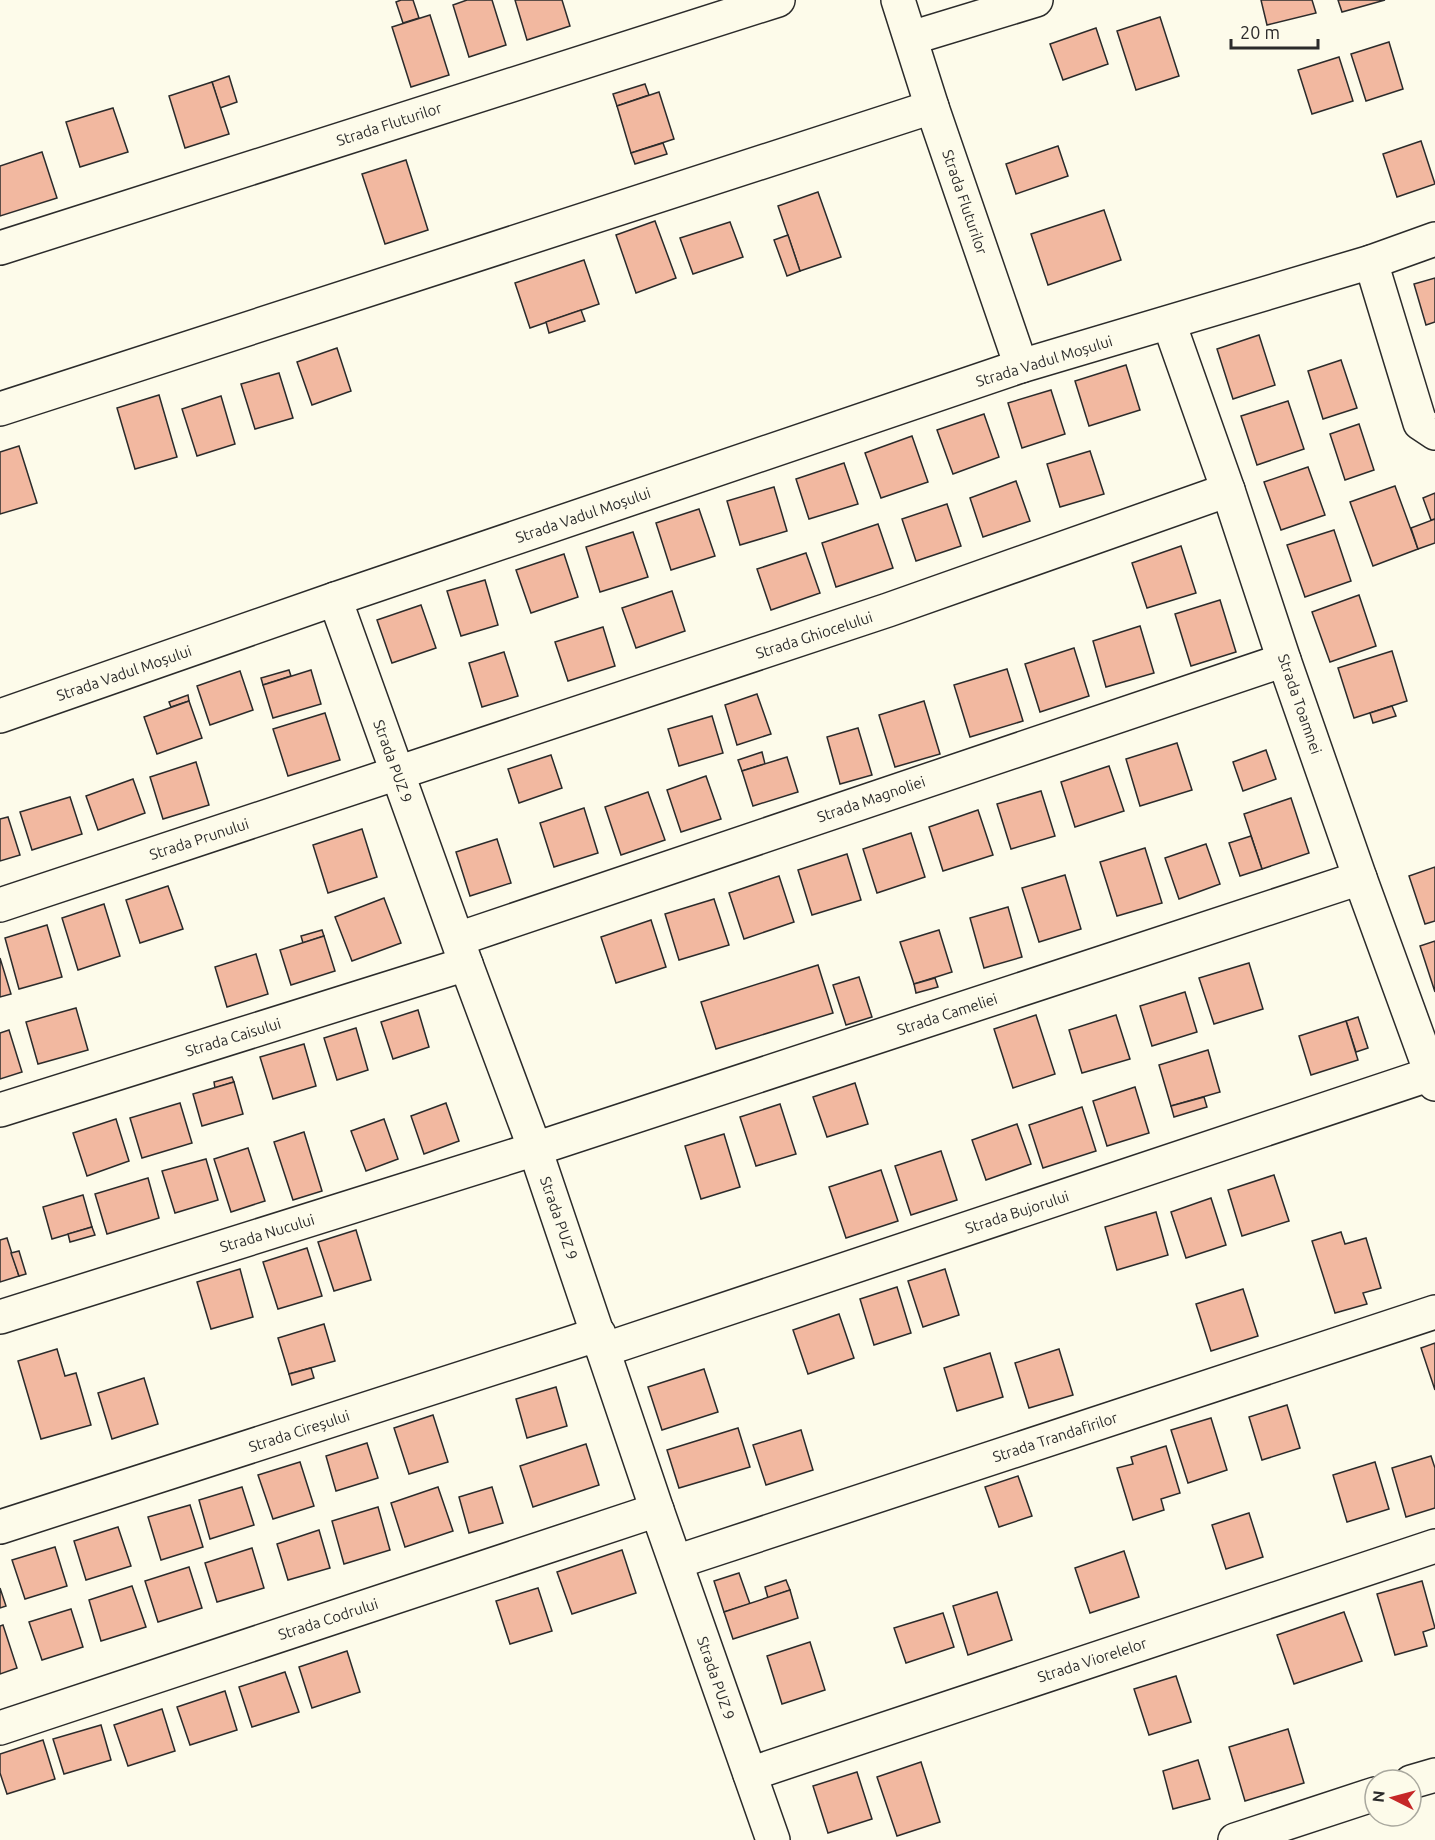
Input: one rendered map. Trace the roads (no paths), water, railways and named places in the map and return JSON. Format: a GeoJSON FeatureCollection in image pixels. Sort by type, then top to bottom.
{"type":"FeatureCollection","features":[{"type":"Feature","properties":{"kind":"street","name":"Strada Fluturilor"},"geometry":{"type":"LineString","coordinates":[[0,248],[777,0]]}},
{"type":"Feature","properties":{"kind":"street","name":"Strada Fluturilor"},"geometry":{"type":"LineString","coordinates":[[898,0],[932,107],[1021,366]]}},
{"type":"Feature","properties":{"kind":"street"},"geometry":{"type":"LineString","coordinates":[[911,38],[1036,0]]}},
{"type":"Feature","properties":{"kind":"street"},"geometry":{"type":"LineString","coordinates":[[0,409],[932,107]]}},
{"type":"Feature","properties":{"kind":"street","name":"Strada Vadul Moșului"},"geometry":{"type":"LineString","coordinates":[[0,716],[335,599],[1021,366],[1371,262],[1435,239]]}},
{"type":"Feature","properties":{"kind":"street"},"geometry":{"type":"LineString","coordinates":[[1371,262],[1420,423],[1435,433]]}},
{"type":"Feature","properties":{"kind":"street","name":"Strada Toamnei"},"geometry":{"type":"LineString","coordinates":[[1169,323],[1360,878],[1433,1079]]}},
{"type":"Feature","properties":{"kind":"street","name":"Strada Ghiocelului"},"geometry":{"type":"LineString","coordinates":[[397,774],[888,610],[1228,490]]}},
{"type":"Feature","properties":{"kind":"street","name":"Strada PUZ 9"},"geometry":{"type":"LineString","coordinates":[[335,599],[535,1149],[657,1510],[773,1840]]}},
{"type":"Feature","properties":{"kind":"street","name":"Strada Magnoliei"},"geometry":{"type":"LineString","coordinates":[[462,951],[1284,660]]}},
{"type":"Feature","properties":{"kind":"street","name":"Strada Prunului"},"geometry":{"type":"LineString","coordinates":[[0,905],[397,774]]}},
{"type":"Feature","properties":{"kind":"street","name":"Strada Cameliei"},"geometry":{"type":"LineString","coordinates":[[535,1149],[1360,878]]}},
{"type":"Feature","properties":{"kind":"street","name":"Strada Caisului"},"geometry":{"type":"LineString","coordinates":[[0,1110],[462,951]]}},
{"type":"Feature","properties":{"kind":"street","name":"Strada Bujorului"},"geometry":{"type":"LineString","coordinates":[[601,1342],[1433,1079]]}},
{"type":"Feature","properties":{"kind":"street","name":"Strada Nucului"},"geometry":{"type":"LineString","coordinates":[[0,1317],[535,1149]]}},
{"type":"Feature","properties":{"kind":"street","name":"Strada Trandafirilor"},"geometry":{"type":"LineString","coordinates":[[676,1562],[1435,1312]]}},
{"type":"Feature","properties":{"kind":"street","name":"Strada Cireșului"},"geometry":{"type":"LineString","coordinates":[[0,1527],[601,1342]]}},
{"type":"Feature","properties":{"kind":"street","name":"Strada Codrului"},"geometry":{"type":"LineString","coordinates":[[0,1728],[657,1510]]}},
{"type":"Feature","properties":{"kind":"street","name":"Strada Viorelelor"},"geometry":{"type":"LineString","coordinates":[[750,1774],[1435,1546]]}},
{"type":"Feature","properties":{"kind":"street"},"geometry":{"type":"LineString","coordinates":[[1235,1840],[1363,1798]]}}]}
